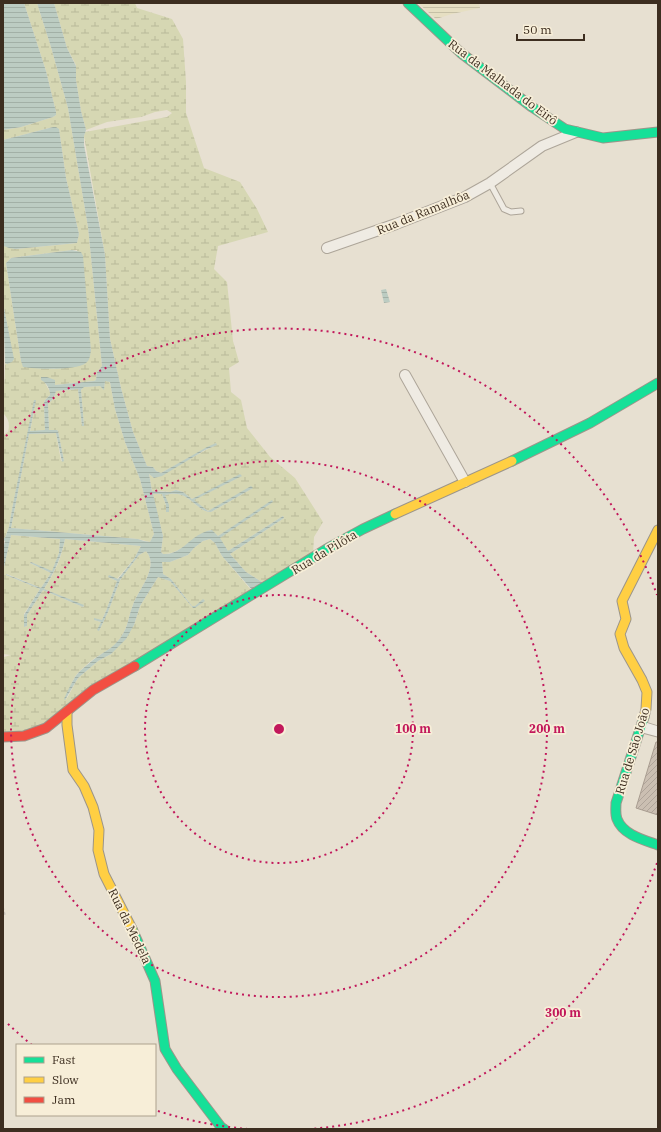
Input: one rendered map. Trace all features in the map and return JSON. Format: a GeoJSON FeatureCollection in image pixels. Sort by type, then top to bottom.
{"type":"FeatureCollection","features":[{"type":"Feature","properties":{"kind":"street","name":"Rua da Malhada do Eirô"},"geometry":{"type":"LineString","coordinates":[[408,3],[461,53],[532,107],[565,129],[603,138],[658,132]]}},
{"type":"Feature","properties":{"kind":"street","name":"Rua da Ramalhôa"},"geometry":{"type":"LineString","coordinates":[[327,248],[435,210],[465,197],[490,183],[542,146],[576,132]]}},
{"type":"Feature","properties":{"kind":"street"},"geometry":{"type":"LineString","coordinates":[[405,375],[465,482]]}},
{"type":"Feature","properties":{"kind":"street","name":"Rua da Pilôta"},"geometry":{"type":"LineString","coordinates":[[3,737],[24,736],[46,728],[93,690],[152,657],[330,547],[363,529],[543,447],[590,423],[658,383]]}},
{"type":"Feature","properties":{"kind":"street","name":"Rua de São João"},"geometry":{"type":"LineString","coordinates":[[658,530],[622,602],[626,619],[620,634],[624,648],[647,692],[646,710],[616,803],[615,812],[618,822],[625,829],[634,835],[658,845]]}},
{"type":"Feature","properties":{"kind":"street","name":"Rua da Medela"},"geometry":{"type":"LineString","coordinates":[[67,711],[67,725],[73,770],[84,786],[93,807],[99,830],[98,850],[104,874],[132,928],[155,981],[165,1049],[177,1069],[224,1129]]}},
{"type":"Feature","properties":{"kind":"lane"},"geometry":{"type":"LineString","coordinates":[[490,183],[504,209],[511,212],[520,211]]}},
{"type":"Feature","properties":{"kind":"lane"},"geometry":{"type":"LineString","coordinates":[[643,719],[645,725],[658,729]]}},
{"type":"Feature","properties":{"kind":"lane"},"geometry":{"type":"LineString","coordinates":[[638,733],[643,730],[658,734]]}},
{"type":"Feature","properties":{"kind":"path"},"geometry":{"type":"LineString","coordinates":[[3,907],[5,915],[3,915]]}},
{"type":"Feature","properties":{"kind":"shaded area"},"geometry":{"type":"Polygon","coordinates":[[[3,3],[24,3],[46,71],[56,115],[21,127],[3,130],[3,3]]]}},
{"type":"Feature","properties":{"kind":"shaded area"},"geometry":{"type":"Polygon","coordinates":[[[37,3],[54,3],[67,48],[76,66],[76,80],[86,130],[84,145],[105,255],[110,339],[133,432],[147,466],[153,467],[156,471],[161,473],[207,447],[216,443],[217,445],[205,450],[162,476],[154,478],[149,474],[152,491],[170,492],[176,490],[183,492],[192,499],[240,474],[242,476],[194,500],[208,511],[251,486],[253,488],[211,512],[203,510],[180,494],[171,494],[165,495],[169,505],[169,512],[166,512],[166,505],[162,494],[153,494],[163,536],[161,552],[163,554],[172,553],[198,535],[207,531],[212,530],[218,536],[272,500],[273,502],[220,538],[228,551],[283,516],[284,518],[230,554],[246,572],[265,584],[253,591],[222,556],[215,543],[210,539],[203,541],[188,555],[170,562],[162,562],[163,574],[171,579],[192,606],[195,606],[203,599],[205,601],[193,608],[170,581],[158,577],[140,606],[134,625],[126,639],[111,654],[98,661],[78,678],[65,700],[64,699],[75,677],[121,637],[126,629],[131,609],[147,578],[151,564],[150,557],[146,551],[139,555],[120,580],[99,631],[97,630],[101,622],[94,620],[94,618],[102,620],[117,581],[108,577],[109,575],[118,579],[134,559],[141,546],[65,539],[57,565],[44,589],[84,605],[83,607],[43,590],[27,615],[27,626],[24,627],[24,615],[40,589],[6,574],[41,588],[51,573],[30,563],[31,562],[52,571],[59,553],[60,539],[11,535],[3,572],[3,549],[5,541],[3,538],[5,538],[9,527],[34,400],[36,400],[30,431],[45,430],[44,403],[50,393],[49,388],[41,380],[41,377],[47,377],[55,380],[55,385],[94,381],[96,380],[97,372],[102,366],[88,227],[68,108],[37,3]],[[105,381],[104,390],[100,386],[84,387],[81,390],[84,426],[82,426],[78,389],[56,391],[54,398],[48,404],[49,430],[58,431],[64,461],[62,462],[56,433],[29,434],[11,528],[138,539],[150,542],[154,534],[140,479],[125,442],[115,409],[110,382],[105,381]]]}},
{"type":"Feature","properties":{"kind":"shaded area"},"geometry":{"type":"Polygon","coordinates":[[[418,3],[479,3],[480,8],[436,19],[418,3]]]}},
{"type":"Feature","properties":{"kind":"shaded area"},"geometry":{"type":"Polygon","coordinates":[[[53,127],[59,129],[66,178],[79,234],[77,243],[16,249],[9,248],[4,246],[3,237],[3,140],[53,127]]]}},
{"type":"Feature","properties":{"kind":"shaded area"},"geometry":{"type":"Polygon","coordinates":[[[72,250],[81,252],[83,256],[91,351],[89,359],[81,366],[74,367],[46,369],[23,367],[6,263],[11,258],[72,250]]]}},
{"type":"Feature","properties":{"kind":"shaded area"},"geometry":{"type":"Polygon","coordinates":[[[386,289],[390,302],[384,303],[381,290],[386,289]]]}},
{"type":"Feature","properties":{"kind":"shaded area"},"geometry":{"type":"Polygon","coordinates":[[[3,303],[14,359],[12,362],[7,364],[5,363],[3,303]]]}},
{"type":"Feature","properties":{"kind":"green space"},"geometry":{"type":"Polygon","coordinates":[[[24,3],[37,3],[68,108],[88,227],[102,366],[97,372],[96,380],[94,381],[55,385],[44,381],[50,392],[50,395],[44,403],[45,430],[30,432],[36,400],[9,527],[5,538],[3,538],[3,435],[8,432],[9,427],[9,422],[4,414],[4,395],[5,363],[7,364],[9,335],[3,303],[3,240],[5,246],[16,249],[77,243],[79,234],[66,178],[59,129],[53,127],[3,140],[3,130],[21,127],[56,115],[46,71],[24,3]],[[77,250],[11,258],[6,263],[21,361],[54,369],[91,351],[77,250]]]}},
{"type":"Feature","properties":{"kind":"green space"},"geometry":{"type":"Polygon","coordinates":[[[54,3],[135,3],[137,8],[172,19],[183,39],[186,82],[186,113],[204,168],[240,182],[257,209],[268,232],[218,246],[214,269],[227,282],[233,341],[239,362],[229,368],[231,392],[241,400],[247,428],[270,457],[295,478],[323,522],[314,537],[313,555],[265,584],[246,572],[230,554],[284,518],[283,516],[228,551],[219,538],[273,502],[218,536],[211,530],[175,551],[163,554],[161,552],[163,536],[152,494],[162,494],[166,505],[166,512],[169,512],[165,495],[180,494],[203,510],[211,512],[253,488],[208,511],[193,500],[242,476],[192,499],[183,492],[176,490],[170,492],[152,491],[149,474],[154,478],[216,445],[216,443],[161,473],[156,471],[153,467],[147,466],[133,432],[110,339],[105,255],[84,136],[85,132],[167,117],[172,113],[167,110],[155,112],[141,117],[107,122],[86,130],[76,80],[76,65],[67,48],[54,3]]]}},
{"type":"Feature","properties":{"kind":"green space"},"geometry":{"type":"Polygon","coordinates":[[[105,380],[110,382],[115,409],[125,442],[140,479],[154,534],[150,542],[138,539],[11,528],[29,434],[56,433],[61,461],[64,461],[58,431],[49,430],[48,404],[54,398],[56,391],[78,389],[82,426],[84,426],[81,390],[84,387],[100,386],[104,389],[105,380]]]}},
{"type":"Feature","properties":{"kind":"green space"},"geometry":{"type":"Polygon","coordinates":[[[11,535],[60,539],[59,553],[52,572],[31,562],[30,563],[51,573],[41,588],[7,574],[6,575],[40,589],[24,614],[24,627],[27,626],[27,615],[43,590],[83,607],[84,606],[44,589],[57,565],[62,553],[65,539],[141,546],[134,559],[117,579],[108,577],[117,581],[102,620],[94,619],[101,622],[99,631],[120,580],[139,555],[146,551],[150,557],[151,564],[147,578],[133,605],[124,633],[119,641],[77,674],[66,700],[78,678],[98,661],[111,654],[134,625],[140,606],[158,577],[170,581],[193,608],[203,599],[195,606],[192,606],[171,579],[163,574],[162,562],[170,562],[188,555],[203,541],[210,539],[215,543],[222,556],[252,591],[42,724],[25,731],[3,733],[3,666],[4,657],[11,655],[3,654],[3,572],[11,535]]]}},
{"type":"Feature","properties":{"kind":"building"},"geometry":{"type":"Polygon","coordinates":[[[656,742],[658,742],[658,815],[636,808],[656,742]]]}},
{"type":"Feature","properties":{"kind":"traffic: fast"},"geometry":{"type":"LineString","coordinates":[[408,3],[461,53],[532,107],[565,129],[603,138],[658,132]]}},
{"type":"Feature","properties":{"kind":"traffic: fast"},"geometry":{"type":"LineString","coordinates":[[512,461],[590,423],[658,383]]}},
{"type":"Feature","properties":{"kind":"traffic: fast"},"geometry":{"type":"LineString","coordinates":[[135,666],[330,547],[395,514]]}},
{"type":"Feature","properties":{"kind":"traffic: fast"},"geometry":{"type":"LineString","coordinates":[[644,717],[616,803],[616,815],[620,825],[629,833],[640,839],[658,845]]}},
{"type":"Feature","properties":{"kind":"traffic: fast"},"geometry":{"type":"LineString","coordinates":[[132,929],[155,981],[165,1049],[177,1069],[224,1129]]}},
{"type":"Feature","properties":{"kind":"traffic: slow"},"geometry":{"type":"LineString","coordinates":[[395,514],[512,461]]}},
{"type":"Feature","properties":{"kind":"traffic: slow"},"geometry":{"type":"LineString","coordinates":[[644,717],[647,692],[624,648],[620,634],[626,619],[622,601],[658,530]]}},
{"type":"Feature","properties":{"kind":"traffic: slow"},"geometry":{"type":"LineString","coordinates":[[67,711],[67,725],[73,770],[84,786],[93,807],[99,830],[98,850],[104,874],[132,929]]}},
{"type":"Feature","properties":{"kind":"traffic: jam"},"geometry":{"type":"LineString","coordinates":[[3,737],[24,736],[46,728],[93,690],[135,666]]}}]}
